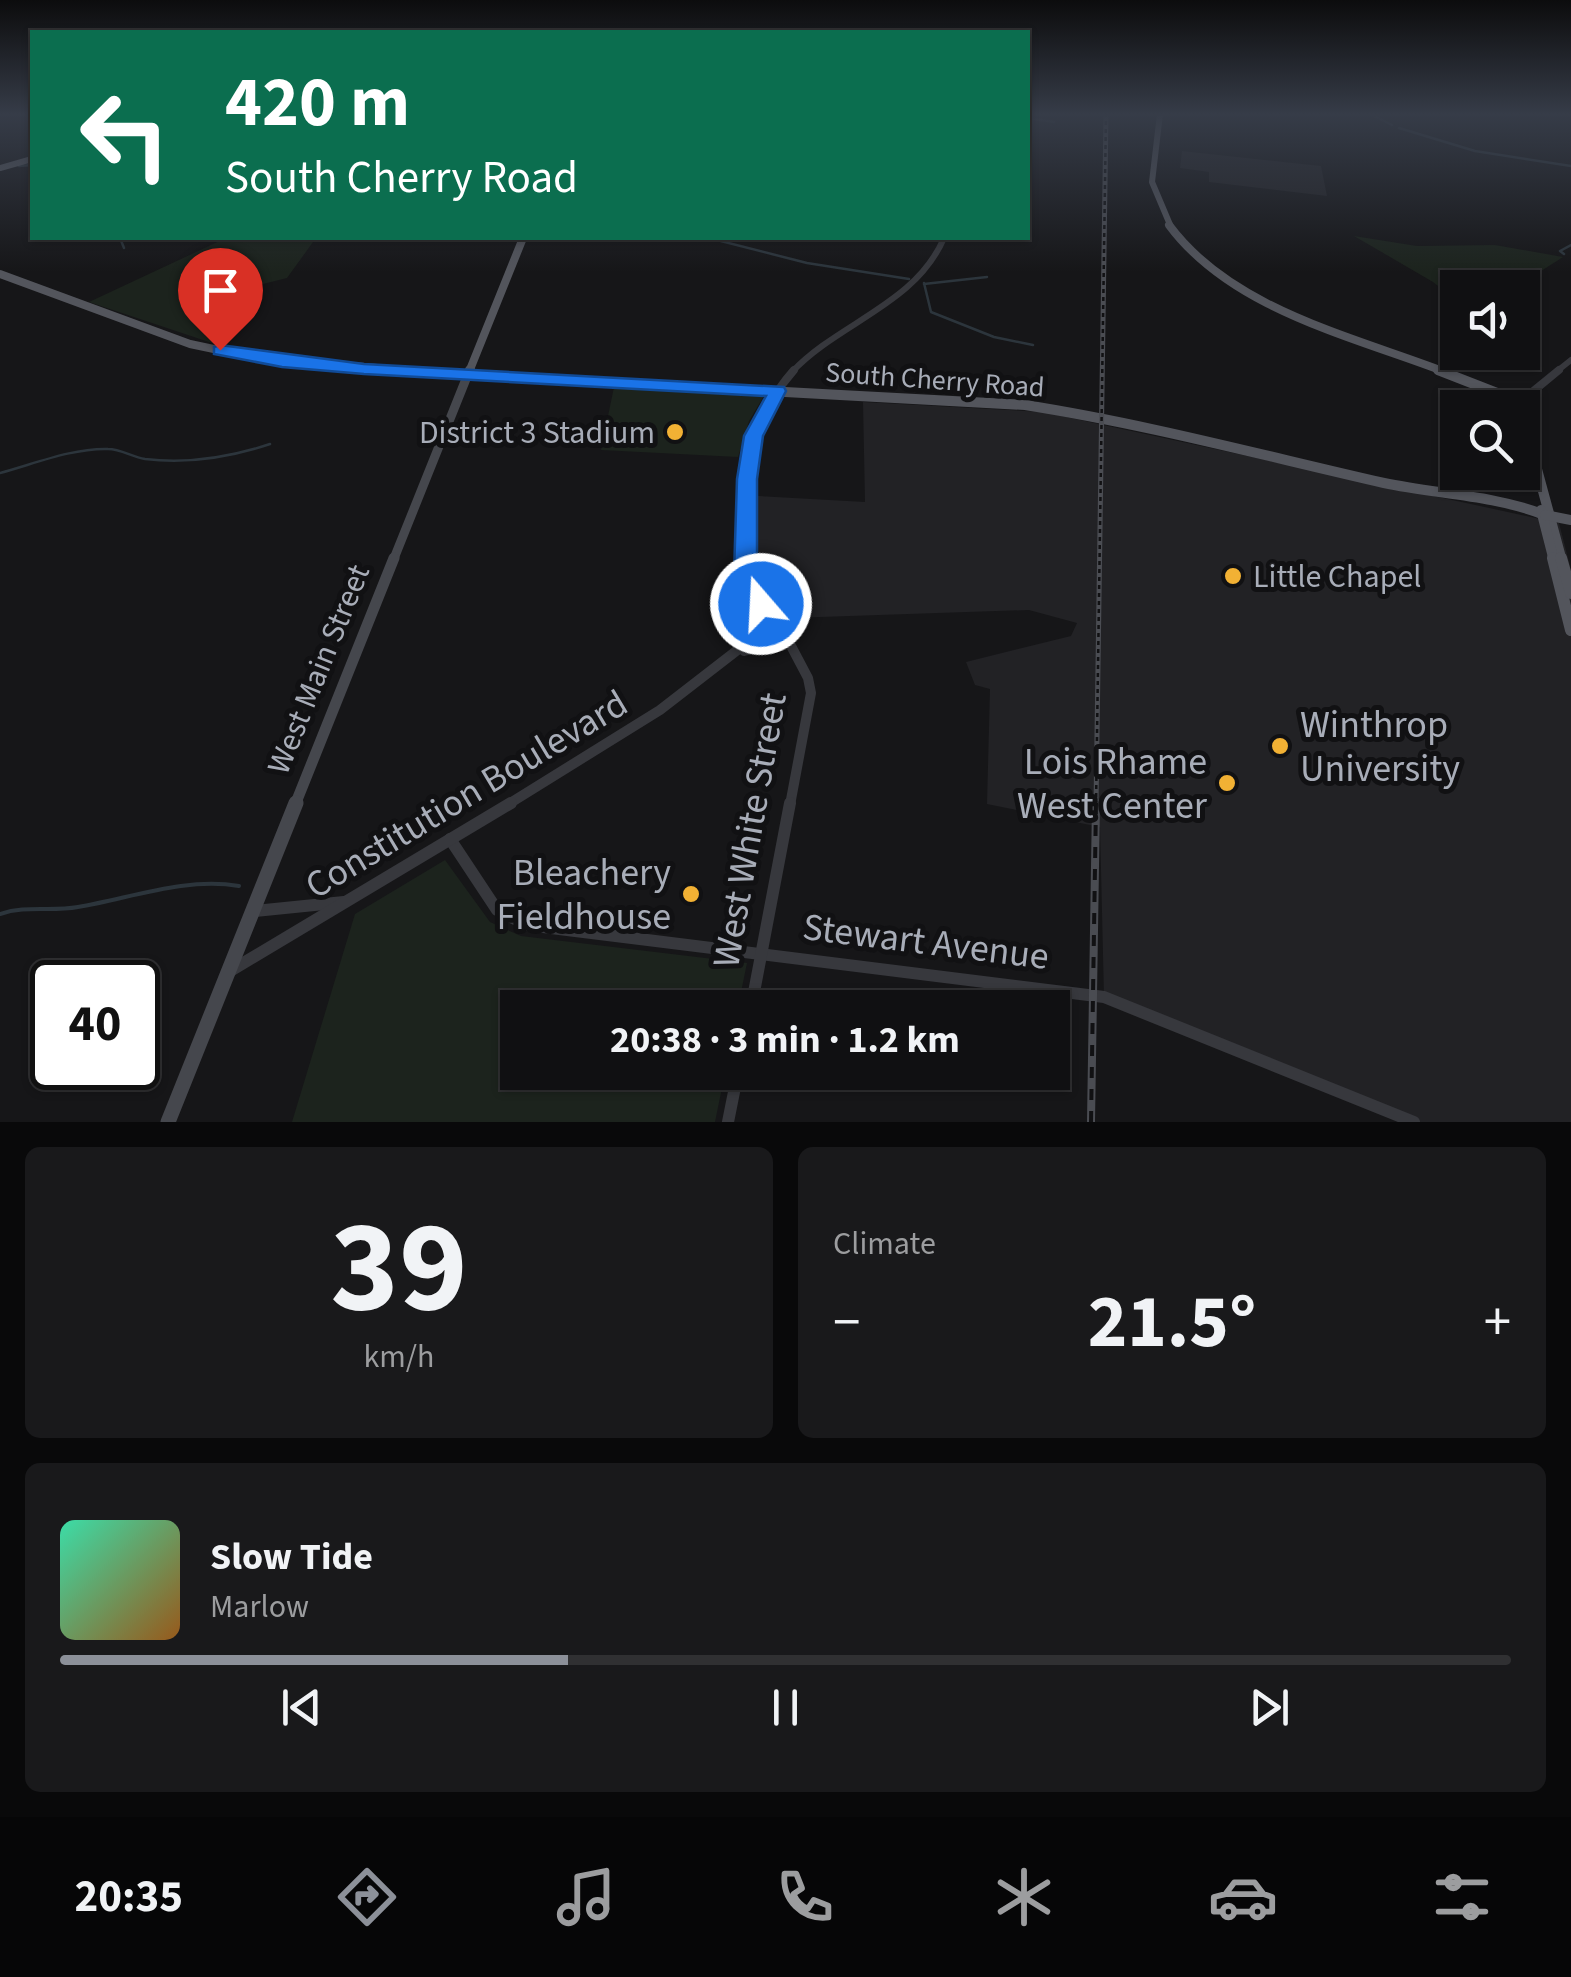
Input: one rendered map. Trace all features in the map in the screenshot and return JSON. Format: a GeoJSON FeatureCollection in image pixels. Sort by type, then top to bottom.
{"type":"FeatureCollection","features":[{"type":"Feature","properties":{"kind":"main road"},"geometry":{"type":"LineString","coordinates":[[1154,166],[1152,182],[1174,230],[1218,274],[1302,317],[1478,390]]}},
{"type":"Feature","properties":{"kind":"main road","name":"West Main Street"},"geometry":{"type":"LineString","coordinates":[[168,1122],[522,240]]}},
{"type":"Feature","properties":{"kind":"main road","name":"South Cherry Road"},"geometry":{"type":"LineString","coordinates":[[0,274],[165,336],[213,350],[282,362],[1000,402],[1101,418],[1571,520]]}},
{"type":"Feature","properties":{"kind":"main road"},"geometry":{"type":"LineString","coordinates":[[1540,488],[1571,630]]}},
{"type":"Feature","properties":{"kind":"main road"},"geometry":{"type":"LineString","coordinates":[[1546,515],[1571,593]]}},
{"type":"Feature","properties":{"kind":"street"},"geometry":{"type":"LineString","coordinates":[[730,658],[748,628],[749,460],[758,423],[798,365],[924,274],[938,256],[943,240]]}},
{"type":"Feature","properties":{"kind":"street"},"geometry":{"type":"LineString","coordinates":[[1540,390],[1571,360]]}},
{"type":"Feature","properties":{"kind":"street"},"geometry":{"type":"LineString","coordinates":[[748,588],[792,629],[789,642]]}},
{"type":"Feature","properties":{"kind":"street"},"geometry":{"type":"LineString","coordinates":[[748,588],[757,630],[770,645]]}},
{"type":"Feature","properties":{"kind":"street","name":"Constitution Boulevard"},"geometry":{"type":"LineString","coordinates":[[230,971],[660,710],[730,658],[757,630],[780,620]]}},
{"type":"Feature","properties":{"kind":"street","name":"Constitution Boulevard"},"geometry":{"type":"LineString","coordinates":[[730,658],[789,642]]}},
{"type":"Feature","properties":{"kind":"street","name":"West White Street"},"geometry":{"type":"LineString","coordinates":[[755,990],[811,693],[789,642]]}},
{"type":"Feature","properties":{"kind":"street","name":"West White Street"},"geometry":{"type":"LineString","coordinates":[[770,645],[802,665]]}},
{"type":"Feature","properties":{"kind":"street","name":"Stewart Avenue"},"geometry":{"type":"LineString","coordinates":[[450,840],[490,902],[513,920],[542,928],[1104,997],[1414,1122]]}},
{"type":"Feature","properties":{"kind":"street"},"geometry":{"type":"LineString","coordinates":[[255,912],[347,901]]}},
{"type":"Feature","properties":{"kind":"street"},"geometry":{"type":"LineString","coordinates":[[728,1122],[734,1090]]}},
{"type":"Feature","properties":{"kind":"shaded area"},"geometry":{"type":"Polygon","coordinates":[[[1321,166],[1327,196],[1209,182],[1209,172],[1180,168],[1321,166]]]}},
{"type":"Feature","properties":{"kind":"shaded area"},"geometry":{"type":"Polygon","coordinates":[[[1354,236],[1417,246],[1495,245],[1563,257],[1540,272],[1440,270],[1440,288],[1354,236]]]}},
{"type":"Feature","properties":{"kind":"shaded area"},"geometry":{"type":"Polygon","coordinates":[[[222,240],[315,240],[287,278],[255,286],[218,345],[89,302],[222,240]]]}},
{"type":"Feature","properties":{"kind":"shaded area","name":"District 3 Stadium"},"geometry":{"type":"Polygon","coordinates":[[[614,387],[765,394],[749,421],[738,457],[601,450],[614,387]]]}},
{"type":"Feature","properties":{"kind":"shaded area","name":"Winthrop University"},"geometry":{"type":"Polygon","coordinates":[[[863,402],[1043,412],[1559,523],[1571,570],[1571,1122],[1413,1122],[1104,997],[1100,827],[987,804],[990,689],[975,685],[966,662],[1071,636],[1077,623],[1029,610],[791,618],[778,613],[763,596],[755,574],[758,496],[865,502],[863,402]]]}},
{"type":"Feature","properties":{"kind":"shaded area"},"geometry":{"type":"Polygon","coordinates":[[[445,860],[490,922],[521,936],[747,963],[741,990],[500,990],[500,1090],[722,1090],[715,1122],[292,1122],[355,914],[445,860]]]}},
{"type":"Feature","properties":{"kind":"waterway"},"geometry":{"type":"LineString","coordinates":[[121,240],[124,248]]}},
{"type":"Feature","properties":{"kind":"waterway"},"geometry":{"type":"LineString","coordinates":[[717,240],[807,263],[909,279]]}},
{"type":"Feature","properties":{"kind":"waterway"},"geometry":{"type":"LineString","coordinates":[[1564,254],[1560,251],[1571,245]]}},
{"type":"Feature","properties":{"kind":"waterway"},"geometry":{"type":"LineString","coordinates":[[924,284],[987,277]]}},
{"type":"Feature","properties":{"kind":"waterway"},"geometry":{"type":"LineString","coordinates":[[924,284],[931,312],[994,337],[1033,345]]}},
{"type":"Feature","properties":{"kind":"waterway"},"geometry":{"type":"LineString","coordinates":[[0,473],[94,449],[177,461],[224,456],[270,444]]}},
{"type":"Feature","properties":{"kind":"waterway"},"geometry":{"type":"LineString","coordinates":[[0,914],[78,907],[178,886],[239,886]]}},
{"type":"Feature","properties":{"kind":"railway"},"geometry":{"type":"LineString","coordinates":[[1096,805],[1105,166]]}},
{"type":"Feature","properties":{"kind":"railway"},"geometry":{"type":"LineString","coordinates":[[1091,1122],[1096,803]]}},
{"type":"Feature","properties":{"kind":"place","name":"District 3 Stadium"},"geometry":{"type":"Point","coordinates":[675,432]}},
{"type":"Feature","properties":{"kind":"place","name":"Little Chapel"},"geometry":{"type":"Point","coordinates":[1233,576]}},
{"type":"Feature","properties":{"kind":"place","name":"Winthrop University"},"geometry":{"type":"Point","coordinates":[1280,746]}},
{"type":"Feature","properties":{"kind":"place","name":"Lois Rhame West Center"},"geometry":{"type":"Point","coordinates":[1227,783]}},
{"type":"Feature","properties":{"kind":"place","name":"Bleachery Fieldhouse"},"geometry":{"type":"Point","coordinates":[691,894]}},
{"type":"Feature","properties":{"kind":"route"},"geometry":{"type":"LineString","coordinates":[[220,350],[282,362],[364,369],[777,391],[758,423],[747,479],[747,585],[761,604]]}}]}
